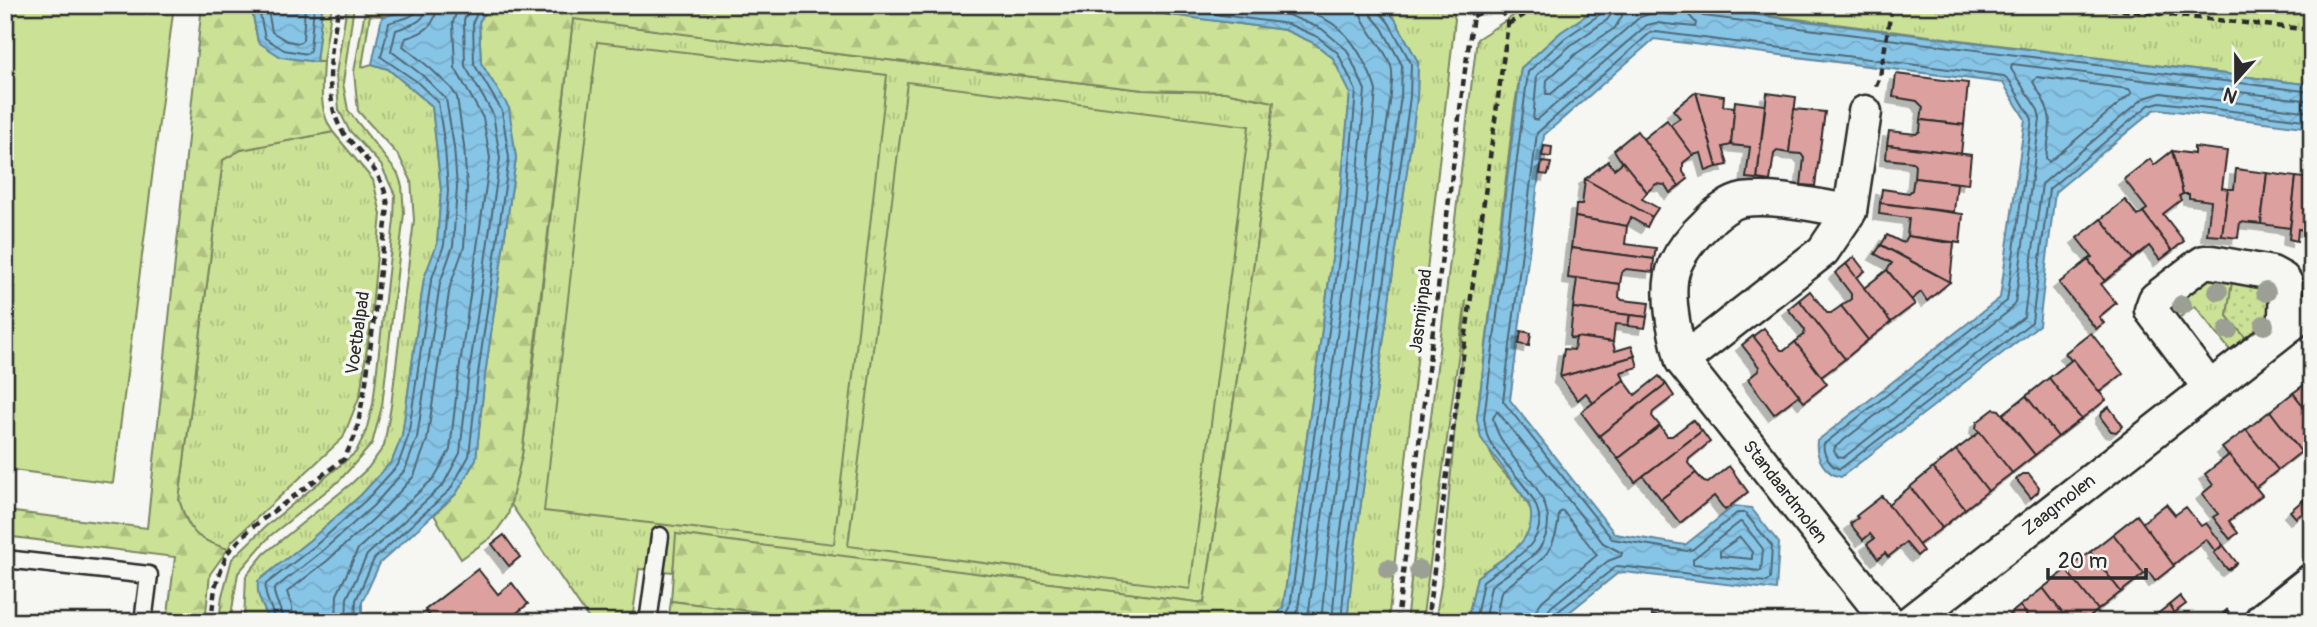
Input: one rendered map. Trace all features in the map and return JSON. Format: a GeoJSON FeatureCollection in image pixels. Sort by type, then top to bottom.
{"type":"FeatureCollection","features":[{"type":"Feature","properties":{"kind":"street"},"geometry":{"type":"LineString","coordinates":[[1682,361],[1823,251],[1850,211],[1865,112]]}},
{"type":"Feature","properties":{"kind":"street","name":"Standaardmolen"},"geometry":{"type":"LineString","coordinates":[[1850,211],[1776,200],[1740,200],[1714,216],[1692,238],[1674,267],[1671,297],[1674,331],[1682,361],[1889,622]]}},
{"type":"Feature","properties":{"kind":"street","name":"Zaagmolen"},"geometry":{"type":"LineString","coordinates":[[2209,387],[2151,310],[2155,299],[2204,262],[2212,262],[2278,275],[2286,283],[2285,316],[2301,316]]}},
{"type":"Feature","properties":{"kind":"street","name":"Zaagmolen"},"geometry":{"type":"LineString","coordinates":[[1909,622],[2301,316]]}},
{"type":"Feature","properties":{"kind":"street"},"geometry":{"type":"LineString","coordinates":[[2264,622],[2312,584]]}},
{"type":"Feature","properties":{"kind":"lane"},"geometry":{"type":"LineString","coordinates":[[648,622],[660,536]]}},
{"type":"Feature","properties":{"kind":"lane"},"geometry":{"type":"LineString","coordinates":[[5,559],[149,575],[143,622]]}},
{"type":"Feature","properties":{"kind":"path","name":"Voetbalpad"},"geometry":{"type":"LineString","coordinates":[[211,622],[215,587],[227,553],[251,528],[344,459],[356,434],[366,382],[388,221],[386,192],[380,177],[342,132],[331,108],[333,36],[339,5]]}},
{"type":"Feature","properties":{"kind":"path"},"geometry":{"type":"LineString","coordinates":[[1427,622],[1508,24],[1498,5],[1473,16],[1468,5]]}},
{"type":"Feature","properties":{"kind":"path"},"geometry":{"type":"LineString","coordinates":[[1508,24],[1542,5]]}},
{"type":"Feature","properties":{"kind":"path"},"geometry":{"type":"LineString","coordinates":[[1880,77],[1892,5]]}},
{"type":"Feature","properties":{"kind":"path"},"geometry":{"type":"LineString","coordinates":[[2074,5],[2312,30]]}},
{"type":"Feature","properties":{"kind":"path","name":"Jasmijnpad"},"geometry":{"type":"LineString","coordinates":[[1397,622],[1473,16]]}},
{"type":"Feature","properties":{"kind":"green space"},"geometry":{"type":"Polygon","coordinates":[[[5,5],[174,5],[113,483],[5,469],[5,5]]]}},
{"type":"Feature","properties":{"kind":"green space"},"geometry":{"type":"Polygon","coordinates":[[[202,5],[251,5],[258,42],[323,62],[323,107],[333,132],[241,150],[223,160],[179,500],[195,533],[208,542],[228,549],[210,574],[205,622],[167,622],[175,557],[5,536],[5,511],[147,528],[202,5]]]}},
{"type":"Feature","properties":{"kind":"green space"},"geometry":{"type":"Polygon","coordinates":[[[312,5],[332,5],[323,62],[316,62],[322,9],[312,5]]]}},
{"type":"Feature","properties":{"kind":"green space"},"geometry":{"type":"Polygon","coordinates":[[[347,5],[354,5],[343,83],[348,110],[398,174],[402,186],[404,213],[382,406],[372,444],[340,480],[270,536],[238,573],[230,622],[219,622],[222,596],[232,559],[265,527],[356,452],[366,431],[373,404],[395,195],[381,165],[349,130],[339,110],[336,74],[347,5]]]}},
{"type":"Feature","properties":{"kind":"green space"},"geometry":{"type":"Polygon","coordinates":[[[366,5],[413,5],[393,15],[370,15],[362,67],[372,64],[388,69],[432,106],[441,190],[437,244],[424,279],[402,436],[392,461],[361,495],[259,581],[259,594],[267,622],[244,622],[246,576],[264,554],[368,468],[384,446],[414,220],[411,180],[399,156],[358,111],[354,72],[366,5]]]}},
{"type":"Feature","properties":{"kind":"green space"},"geometry":{"type":"Polygon","coordinates":[[[489,5],[1095,5],[1285,30],[1314,43],[1333,58],[1350,93],[1339,209],[1283,607],[1272,622],[837,622],[671,601],[676,534],[1204,603],[1253,270],[1274,102],[1225,92],[1143,90],[786,48],[573,19],[522,455],[508,515],[493,536],[461,559],[434,515],[456,494],[476,459],[485,375],[516,158],[508,108],[481,63],[479,22],[489,5]]]}},
{"type":"Feature","properties":{"kind":"green space"},"geometry":{"type":"Polygon","coordinates":[[[1383,5],[1450,5],[1455,19],[1388,622],[1347,622],[1417,98],[1418,62],[1395,19],[1383,5]]]}},
{"type":"Feature","properties":{"kind":"green space"},"geometry":{"type":"Polygon","coordinates":[[[1530,5],[1602,5],[1561,32],[1521,68],[1514,111],[1477,419],[1494,460],[1530,508],[1532,529],[1522,544],[1477,577],[1467,622],[1435,622],[1441,586],[1466,300],[1423,615],[1421,622],[1406,622],[1477,39],[1530,5]]]}},
{"type":"Feature","properties":{"kind":"green space"},"geometry":{"type":"Polygon","coordinates":[[[1687,5],[2312,5],[2312,85],[1687,5]]]}},
{"type":"Feature","properties":{"kind":"green space"},"geometry":{"type":"Polygon","coordinates":[[[573,18],[786,48],[1143,90],[1225,92],[1274,102],[1253,270],[1204,603],[677,535],[673,572],[639,569],[632,622],[591,622],[510,503],[522,455],[573,18]]]}},
{"type":"Feature","properties":{"kind":"green space"},"geometry":{"type":"Polygon","coordinates":[[[597,42],[887,75],[834,544],[544,511],[597,42]]]}},
{"type":"Feature","properties":{"kind":"green space"},"geometry":{"type":"Polygon","coordinates":[[[907,82],[1249,126],[1190,589],[848,546],[907,82]]]}},
{"type":"Feature","properties":{"kind":"green space"},"geometry":{"type":"Polygon","coordinates":[[[333,132],[373,180],[381,214],[370,329],[360,395],[343,438],[232,541],[228,549],[208,542],[195,533],[186,520],[179,500],[223,160],[241,150],[333,132]]]}},
{"type":"Feature","properties":{"kind":"green space"},"geometry":{"type":"Polygon","coordinates":[[[2204,280],[2232,282],[2227,316],[2249,342],[2233,354],[2195,306],[2176,320],[2171,311],[2173,305],[2204,280]]]}},
{"type":"Feature","properties":{"kind":"green space"},"geometry":{"type":"Polygon","coordinates":[[[2232,282],[2274,287],[2269,326],[2249,342],[2227,316],[2232,282]]]}},
{"type":"Feature","properties":{"kind":"green space"},"geometry":{"type":"Polygon","coordinates":[[[671,601],[837,622],[668,622],[671,601]]]}},
{"type":"Feature","properties":{"kind":"water"},"geometry":{"type":"Polygon","coordinates":[[[251,5],[311,5],[322,9],[316,62],[281,57],[258,42],[251,5]]]}},
{"type":"Feature","properties":{"kind":"water"},"geometry":{"type":"Polygon","coordinates":[[[413,5],[489,5],[479,22],[481,63],[509,108],[516,158],[485,375],[476,459],[456,494],[380,563],[362,602],[362,622],[267,622],[258,594],[258,581],[361,495],[392,461],[402,436],[424,278],[437,244],[441,190],[432,106],[388,69],[372,64],[382,17],[409,10],[413,5]]]}},
{"type":"Feature","properties":{"kind":"water"},"geometry":{"type":"Polygon","coordinates":[[[1095,5],[1383,5],[1395,19],[1418,62],[1417,98],[1347,622],[1272,622],[1283,607],[1339,209],[1350,93],[1333,58],[1314,43],[1285,30],[1095,5]]]}},
{"type":"Feature","properties":{"kind":"water"},"geometry":{"type":"Polygon","coordinates":[[[1602,5],[1676,5],[2312,85],[2312,128],[2154,110],[2055,192],[2039,325],[1841,477],[1822,464],[1817,441],[2000,298],[2025,119],[2003,83],[1654,39],[1544,135],[1510,400],[1615,534],[1685,545],[1734,506],[1751,508],[1779,543],[1776,590],[1624,572],[1618,573],[1557,622],[1467,622],[1477,577],[1517,547],[1529,528],[1531,517],[1529,504],[1481,438],[1477,419],[1521,68],[1561,32],[1602,5]]]}},
{"type":"Feature","properties":{"kind":"building"},"geometry":{"type":"Polygon","coordinates":[[[1896,74],[1968,83],[1964,125],[1921,120],[1923,107],[1917,101],[1893,97],[1896,74]]]}},
{"type":"Feature","properties":{"kind":"building"},"geometry":{"type":"Polygon","coordinates":[[[1696,92],[1724,96],[1723,106],[1735,107],[1731,145],[1723,147],[1728,165],[1717,167],[1696,92]]]}},
{"type":"Feature","properties":{"kind":"building"},"geometry":{"type":"Polygon","coordinates":[[[1696,92],[1717,167],[1706,171],[1701,153],[1693,155],[1670,125],[1680,118],[1673,110],[1696,92]]]}},
{"type":"Feature","properties":{"kind":"building"},"geometry":{"type":"Polygon","coordinates":[[[1767,93],[1796,97],[1789,153],[1777,151],[1774,154],[1770,181],[1757,179],[1767,93]]]}},
{"type":"Feature","properties":{"kind":"building"},"geometry":{"type":"Polygon","coordinates":[[[1735,101],[1765,105],[1757,179],[1746,178],[1750,147],[1731,145],[1735,101]]]}},
{"type":"Feature","properties":{"kind":"building"},"geometry":{"type":"Polygon","coordinates":[[[1794,109],[1825,112],[1815,186],[1801,185],[1804,158],[1801,154],[1789,153],[1794,109]]]}},
{"type":"Feature","properties":{"kind":"building"},"geometry":{"type":"Polygon","coordinates":[[[1667,120],[1693,155],[1683,163],[1683,172],[1688,179],[1679,186],[1643,139],[1667,120]]]}},
{"type":"Feature","properties":{"kind":"building"},"geometry":{"type":"Polygon","coordinates":[[[1921,120],[1964,125],[1961,154],[1887,145],[1889,131],[1916,134],[1920,131],[1921,120]]]}},
{"type":"Feature","properties":{"kind":"building"},"geometry":{"type":"Polygon","coordinates":[[[1637,131],[1679,186],[1670,193],[1665,185],[1656,184],[1647,192],[1614,150],[1637,131]]]}},
{"type":"Feature","properties":{"kind":"building"},"geometry":{"type":"Polygon","coordinates":[[[1887,145],[1971,155],[1968,184],[1914,178],[1913,162],[1886,159],[1887,145]]]}},
{"type":"Feature","properties":{"kind":"building"},"geometry":{"type":"Polygon","coordinates":[[[1544,146],[1552,147],[1551,157],[1542,156],[1544,146]]]}},
{"type":"Feature","properties":{"kind":"building"},"geometry":{"type":"Polygon","coordinates":[[[2194,147],[2227,151],[2222,188],[2228,189],[2222,236],[2207,235],[2211,201],[2189,198],[2189,194],[2183,194],[2172,151],[2194,154],[2194,147]]]}},
{"type":"Feature","properties":{"kind":"building"},"geometry":{"type":"Polygon","coordinates":[[[2172,151],[2183,194],[2179,196],[2181,200],[2163,214],[2184,241],[2172,251],[2143,212],[2147,209],[2124,179],[2150,159],[2154,165],[2172,151]]]}},
{"type":"Feature","properties":{"kind":"building"},"geometry":{"type":"Polygon","coordinates":[[[1608,161],[1614,169],[1623,162],[1647,192],[1642,199],[1658,208],[1652,217],[1585,179],[1608,161]]]}},
{"type":"Feature","properties":{"kind":"building"},"geometry":{"type":"Polygon","coordinates":[[[1542,162],[1551,163],[1548,175],[1540,174],[1542,162]]]}},
{"type":"Feature","properties":{"kind":"building"},"geometry":{"type":"Polygon","coordinates":[[[2236,169],[2267,173],[2261,224],[2240,222],[2238,238],[2222,236],[2228,189],[2234,189],[2236,169]]]}},
{"type":"Feature","properties":{"kind":"building"},"geometry":{"type":"Polygon","coordinates":[[[2267,173],[2296,177],[2290,228],[2261,224],[2267,173]]]}},
{"type":"Feature","properties":{"kind":"building"},"geometry":{"type":"Polygon","coordinates":[[[2296,177],[2312,179],[2312,231],[2298,229],[2297,241],[2289,239],[2296,177]]]}},
{"type":"Feature","properties":{"kind":"building"},"geometry":{"type":"Polygon","coordinates":[[[1914,178],[1957,183],[1954,212],[1880,203],[1882,189],[1909,193],[1914,178]]]}},
{"type":"Feature","properties":{"kind":"building"},"geometry":{"type":"Polygon","coordinates":[[[1585,179],[1652,217],[1647,227],[1631,218],[1627,226],[1575,217],[1576,205],[1582,205],[1585,179]]]}},
{"type":"Feature","properties":{"kind":"building"},"geometry":{"type":"Polygon","coordinates":[[[2125,200],[2138,216],[2143,212],[2172,251],[2160,260],[2149,246],[2133,259],[2101,219],[2125,200]]]}},
{"type":"Feature","properties":{"kind":"building"},"geometry":{"type":"Polygon","coordinates":[[[1880,203],[1963,214],[1960,243],[1907,236],[1909,218],[1879,214],[1880,203]]]}},
{"type":"Feature","properties":{"kind":"building"},"geometry":{"type":"Polygon","coordinates":[[[1575,217],[1627,226],[1625,244],[1656,248],[1654,259],[1571,248],[1575,217]]]}},
{"type":"Feature","properties":{"kind":"building"},"geometry":{"type":"Polygon","coordinates":[[[2101,219],[2133,259],[2105,281],[2088,260],[2092,257],[2077,238],[2101,219]]]}},
{"type":"Feature","properties":{"kind":"building"},"geometry":{"type":"Polygon","coordinates":[[[1887,235],[1903,243],[1907,236],[1954,242],[1950,282],[1881,245],[1887,235]]]}},
{"type":"Feature","properties":{"kind":"building"},"geometry":{"type":"Polygon","coordinates":[[[1881,245],[1950,282],[1927,301],[1921,292],[1911,300],[1887,270],[1892,263],[1875,254],[1881,245]]]}},
{"type":"Feature","properties":{"kind":"building"},"geometry":{"type":"Polygon","coordinates":[[[1571,248],[1654,259],[1653,272],[1626,269],[1622,272],[1620,284],[1568,278],[1571,248]]]}},
{"type":"Feature","properties":{"kind":"building"},"geometry":{"type":"Polygon","coordinates":[[[1854,257],[1865,271],[1856,278],[1846,264],[1854,257]]]}},
{"type":"Feature","properties":{"kind":"building"},"geometry":{"type":"Polygon","coordinates":[[[2088,260],[2105,281],[2101,284],[2116,303],[2099,317],[2104,323],[2096,329],[2059,283],[2088,260]]]}},
{"type":"Feature","properties":{"kind":"building"},"geometry":{"type":"Polygon","coordinates":[[[1846,264],[1891,322],[1868,340],[1841,306],[1851,299],[1851,294],[1835,273],[1846,264]]]}},
{"type":"Feature","properties":{"kind":"building"},"geometry":{"type":"Polygon","coordinates":[[[1887,270],[1915,304],[1891,322],[1864,288],[1887,270]]]}},
{"type":"Feature","properties":{"kind":"building"},"geometry":{"type":"Polygon","coordinates":[[[1577,278],[1620,284],[1619,297],[1622,300],[1649,303],[1647,317],[1573,308],[1577,278]]]}},
{"type":"Feature","properties":{"kind":"building"},"geometry":{"type":"Polygon","coordinates":[[[1810,291],[1827,313],[1841,306],[1868,340],[1845,359],[1799,300],[1810,291]]]}},
{"type":"Feature","properties":{"kind":"building"},"geometry":{"type":"Polygon","coordinates":[[[1799,300],[1845,359],[1821,377],[1795,342],[1804,335],[1805,330],[1788,309],[1799,300]]]}},
{"type":"Feature","properties":{"kind":"building"},"geometry":{"type":"Polygon","coordinates":[[[1573,308],[1630,315],[1628,325],[1615,324],[1613,342],[1570,338],[1573,308]]]}},
{"type":"Feature","properties":{"kind":"building"},"geometry":{"type":"Polygon","coordinates":[[[1630,315],[1647,317],[1645,328],[1628,326],[1630,315]]]}},
{"type":"Feature","properties":{"kind":"building"},"geometry":{"type":"Polygon","coordinates":[[[1764,328],[1781,350],[1795,342],[1827,384],[1804,402],[1753,336],[1764,328]]]}},
{"type":"Feature","properties":{"kind":"building"},"geometry":{"type":"Polygon","coordinates":[[[1521,331],[1531,333],[1529,346],[1519,344],[1521,331]]]}},
{"type":"Feature","properties":{"kind":"building"},"geometry":{"type":"Polygon","coordinates":[[[2091,333],[2123,374],[2098,393],[2065,353],[2091,333]]]}},
{"type":"Feature","properties":{"kind":"building"},"geometry":{"type":"Polygon","coordinates":[[[1753,336],[1799,395],[1774,414],[1748,379],[1759,367],[1742,345],[1753,336]]]}},
{"type":"Feature","properties":{"kind":"building"},"geometry":{"type":"Polygon","coordinates":[[[1576,337],[1613,342],[1615,351],[1632,346],[1635,356],[1560,377],[1564,349],[1574,350],[1576,337]]]}},
{"type":"Feature","properties":{"kind":"building"},"geometry":{"type":"Polygon","coordinates":[[[1635,356],[1638,367],[1621,372],[1624,380],[1593,403],[1586,393],[1578,400],[1560,377],[1635,356]]]}},
{"type":"Feature","properties":{"kind":"building"},"geometry":{"type":"Polygon","coordinates":[[[2073,359],[2106,400],[2081,419],[2049,378],[2073,359]]]}},
{"type":"Feature","properties":{"kind":"building"},"geometry":{"type":"Polygon","coordinates":[[[1659,376],[1666,384],[1599,436],[1581,412],[1624,380],[1635,395],[1659,376]]]}},
{"type":"Feature","properties":{"kind":"building"},"geometry":{"type":"Polygon","coordinates":[[[2049,378],[2081,419],[2058,437],[2026,396],[2049,378]]]}},
{"type":"Feature","properties":{"kind":"building"},"geometry":{"type":"Polygon","coordinates":[[[2312,379],[2312,417],[2293,393],[2312,379]]]}},
{"type":"Feature","properties":{"kind":"building"},"geometry":{"type":"Polygon","coordinates":[[[1666,384],[1674,396],[1653,412],[1652,416],[1660,426],[1618,459],[1599,436],[1666,384]]]}},
{"type":"Feature","properties":{"kind":"building"},"geometry":{"type":"Polygon","coordinates":[[[2293,393],[2312,417],[2312,444],[2301,452],[2270,411],[2293,393]]]}},
{"type":"Feature","properties":{"kind":"building"},"geometry":{"type":"Polygon","coordinates":[[[2026,396],[2058,437],[2035,455],[2003,414],[2026,396]]]}},
{"type":"Feature","properties":{"kind":"building"},"geometry":{"type":"Polygon","coordinates":[[[2109,407],[2123,426],[2116,432],[2111,431],[2101,418],[2102,412],[2109,407]]]}},
{"type":"Feature","properties":{"kind":"building"},"geometry":{"type":"Polygon","coordinates":[[[1994,409],[1999,410],[2035,455],[2012,473],[1976,428],[1977,422],[1994,409]]]}},
{"type":"Feature","properties":{"kind":"building"},"geometry":{"type":"Polygon","coordinates":[[[2270,411],[2301,452],[2278,470],[2246,430],[2270,411]]]}},
{"type":"Feature","properties":{"kind":"building"},"geometry":{"type":"Polygon","coordinates":[[[1693,420],[1702,431],[1635,482],[1618,459],[1660,426],[1667,436],[1672,436],[1693,420]]]}},
{"type":"Feature","properties":{"kind":"building"},"geometry":{"type":"Polygon","coordinates":[[[2246,430],[2278,470],[2255,488],[2222,448],[2246,430]]]}},
{"type":"Feature","properties":{"kind":"building"},"geometry":{"type":"Polygon","coordinates":[[[1702,431],[1710,442],[1689,459],[1688,463],[1696,473],[1661,499],[1643,476],[1702,431]]]}},
{"type":"Feature","properties":{"kind":"building"},"geometry":{"type":"Polygon","coordinates":[[[1980,432],[2012,473],[1988,491],[1956,450],[1980,432]]]}},
{"type":"Feature","properties":{"kind":"building"},"geometry":{"type":"Polygon","coordinates":[[[1956,450],[1988,491],[1965,509],[1933,468],[1956,450]]]}},
{"type":"Feature","properties":{"kind":"building"},"geometry":{"type":"Polygon","coordinates":[[[2229,455],[2262,495],[2229,521],[2238,533],[2230,539],[2213,517],[2218,514],[2202,494],[2213,485],[2205,474],[2229,455]]]}},
{"type":"Feature","properties":{"kind":"building"},"geometry":{"type":"Polygon","coordinates":[[[1729,466],[1748,492],[1725,510],[1714,496],[1680,523],[1661,499],[1696,473],[1708,483],[1729,466]]]}},
{"type":"Feature","properties":{"kind":"building"},"geometry":{"type":"Polygon","coordinates":[[[1933,468],[1965,509],[1942,528],[1910,487],[1933,468]]]}},
{"type":"Feature","properties":{"kind":"building"},"geometry":{"type":"Polygon","coordinates":[[[2023,474],[2029,474],[2039,487],[2038,492],[2031,498],[2016,479],[2023,474]]]}},
{"type":"Feature","properties":{"kind":"building"},"geometry":{"type":"Polygon","coordinates":[[[1910,487],[1942,528],[1917,546],[1887,505],[1910,487]]]}},
{"type":"Feature","properties":{"kind":"building"},"geometry":{"type":"Polygon","coordinates":[[[2312,493],[2312,506],[2308,509],[2302,501],[2312,493]]]}},
{"type":"Feature","properties":{"kind":"building"},"geometry":{"type":"Polygon","coordinates":[[[1882,496],[1923,551],[1917,556],[1906,543],[1888,557],[1885,553],[1878,559],[1867,544],[1874,539],[1870,534],[1863,540],[1850,524],[1882,496]]]}},
{"type":"Feature","properties":{"kind":"building"},"geometry":{"type":"Polygon","coordinates":[[[2302,501],[2308,509],[2296,518],[2290,511],[2302,501]]]}},
{"type":"Feature","properties":{"kind":"building"},"geometry":{"type":"Polygon","coordinates":[[[2166,504],[2175,515],[2186,507],[2201,526],[2206,523],[2223,545],[2215,551],[2206,539],[2173,565],[2142,523],[2166,504]]]}},
{"type":"Feature","properties":{"kind":"building"},"geometry":{"type":"Polygon","coordinates":[[[2137,515],[2174,566],[2155,581],[2148,571],[2144,574],[2113,534],[2137,515]]]}},
{"type":"Feature","properties":{"kind":"building"},"geometry":{"type":"Polygon","coordinates":[[[2113,534],[2144,574],[2121,592],[2090,552],[2113,534]]]}},
{"type":"Feature","properties":{"kind":"building"},"geometry":{"type":"Polygon","coordinates":[[[504,535],[520,557],[509,566],[492,544],[504,535]]]}},
{"type":"Feature","properties":{"kind":"building"},"geometry":{"type":"Polygon","coordinates":[[[2223,545],[2237,563],[2228,570],[2214,553],[2223,545]]]}},
{"type":"Feature","properties":{"kind":"building"},"geometry":{"type":"Polygon","coordinates":[[[2090,552],[2121,592],[2098,610],[2066,570],[2090,552]]]}},
{"type":"Feature","properties":{"kind":"building"},"geometry":{"type":"Polygon","coordinates":[[[478,569],[498,594],[512,583],[528,604],[514,615],[519,622],[435,622],[425,610],[478,569]]]}},
{"type":"Feature","properties":{"kind":"building"},"geometry":{"type":"Polygon","coordinates":[[[2066,570],[2098,610],[2084,622],[2069,622],[2043,588],[2066,570]]]}},
{"type":"Feature","properties":{"kind":"building"},"geometry":{"type":"Polygon","coordinates":[[[2043,588],[2069,622],[2032,622],[2020,606],[2043,588]]]}},
{"type":"Feature","properties":{"kind":"building"},"geometry":{"type":"Polygon","coordinates":[[[2180,596],[2186,604],[2174,613],[2169,605],[2180,596]]]}},
{"type":"Feature","properties":{"kind":"building"},"geometry":{"type":"Polygon","coordinates":[[[2169,605],[2174,613],[2161,622],[2156,615],[2169,605]]]}},
{"type":"Feature","properties":{"kind":"building"},"geometry":{"type":"Polygon","coordinates":[[[2020,606],[2032,622],[2000,622],[2020,606]]]}},
{"type":"Feature","properties":{"kind":"building"},"geometry":{"type":"Polygon","coordinates":[[[1652,615],[1681,619],[1680,622],[1654,622],[1652,615]]]}}]}
